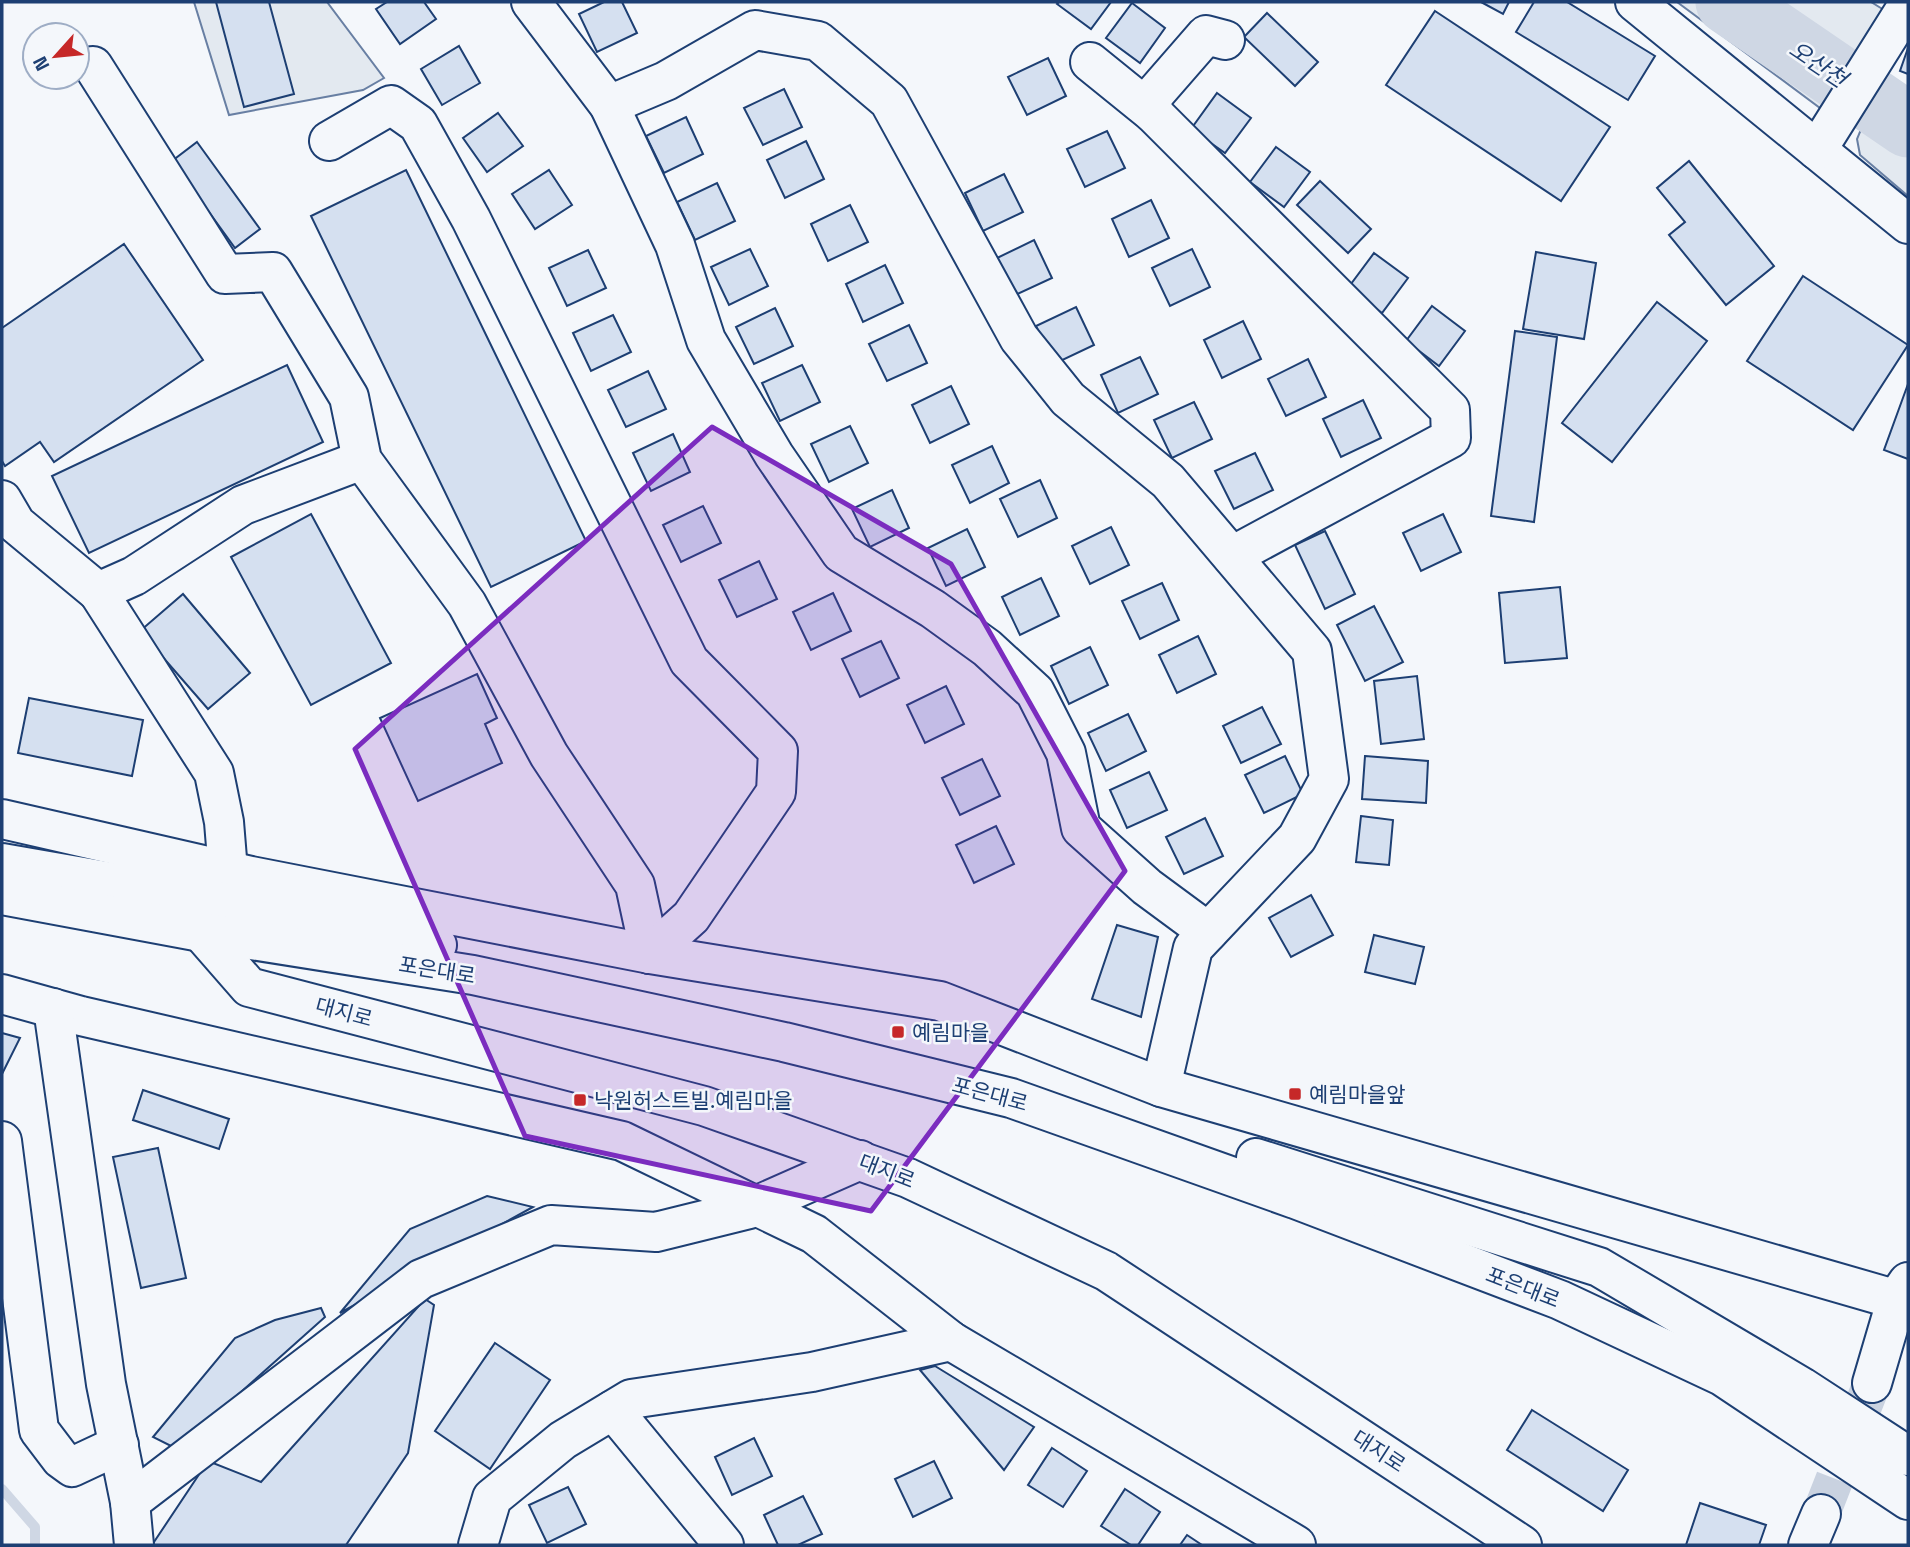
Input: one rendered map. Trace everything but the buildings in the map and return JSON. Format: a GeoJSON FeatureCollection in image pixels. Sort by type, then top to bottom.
{"type":"FeatureCollection","features":[{"type":"Feature","properties":{"kind":"main road"},"geometry":{"type":"LineString","coordinates":[[531,2],[609,105],[675,245],[706,340],[774,455],[841,553],[933,609],[987,648],[1035,692],[1066,753],[1081,828],[1147,887],[1208,932]]}},
{"type":"Feature","properties":{"kind":"main road"},"geometry":{"type":"LineString","coordinates":[[1635,2],[1823,138],[1908,224]]}},
{"type":"Feature","properties":{"kind":"main road"},"geometry":{"type":"LineString","coordinates":[[1823,138],[1908,5]]}},
{"type":"Feature","properties":{"kind":"main road"},"geometry":{"type":"LineString","coordinates":[[609,105],[666,80],[755,30],[818,41],[889,102],[1019,338],[1068,399],[1168,481],[1312,651],[1329,779],[1297,838],[1193,948],[1161,1087]]}},
{"type":"Feature","properties":{"kind":"main road"},"geometry":{"type":"LineString","coordinates":[[1153,113],[1152,97],[1206,35],[1225,40]]}},
{"type":"Feature","properties":{"kind":"main road"},"geometry":{"type":"LineString","coordinates":[[1090,62],[1153,113],[1450,410],[1451,438],[1232,556]]}},
{"type":"Feature","properties":{"kind":"main road"},"geometry":{"type":"LineString","coordinates":[[93,66],[225,274],[273,272],[349,397],[362,460],[467,604],[549,755],[635,885],[650,954]]}},
{"type":"Feature","properties":{"kind":"main road"},"geometry":{"type":"LineString","coordinates":[[329,141],[382,94],[418,124],[471,219],[689,661],[778,751],[776,792],[691,917],[650,954]]}},
{"type":"Feature","properties":{"kind":"main road"},"geometry":{"type":"LineString","coordinates":[[98,592],[134,576],[243,505],[362,460]]}},
{"type":"Feature","properties":{"kind":"main road"},"geometry":{"type":"LineString","coordinates":[[2,500],[16,524],[98,592],[214,774],[224,822],[228,871]]}},
{"type":"Feature","properties":{"kind":"main road"},"geometry":{"type":"LineString","coordinates":[[2,819],[228,871],[650,954],[940,1001],[1161,1087],[1905,1294],[1872,1383]]}},
{"type":"Feature","properties":{"kind":"main road","name":"포은대로"},"geometry":{"type":"LineString","coordinates":[[2,863],[209,899],[513,960],[856,1040],[1090,1102],[1599,1267],[1802,1387],[1908,1457]]}},
{"type":"Feature","properties":{"kind":"main road","name":"포은대로"},"geometry":{"type":"LineString","coordinates":[[2,895],[201,932],[473,975],[784,1042],[1011,1098],[1282,1194],[1560,1300],[1722,1376],[1908,1500]]}},
{"type":"Feature","properties":{"kind":"main road","name":"대지로"},"geometry":{"type":"LineString","coordinates":[[201,932],[249,987],[704,1105],[908,1178],[1105,1271],[1521,1545]]}},
{"type":"Feature","properties":{"kind":"main road"},"geometry":{"type":"LineString","coordinates":[[2,994],[53,1009],[622,1141],[814,1234],[951,1341],[1296,1545]]}},
{"type":"Feature","properties":{"kind":"main road"},"geometry":{"type":"LineString","coordinates":[[53,1009],[106,1384],[130,1502],[134,1545]]}},
{"type":"Feature","properties":{"kind":"main road"},"geometry":{"type":"LineString","coordinates":[[2,1141],[39,1430],[61,1459],[72,1467],[119,1445]]}},
{"type":"Feature","properties":{"kind":"main road"},"geometry":{"type":"LineString","coordinates":[[130,1502],[421,1279],[551,1225],[656,1231],[754,1206],[859,1160]]}},
{"type":"Feature","properties":{"kind":"main road"},"geometry":{"type":"LineString","coordinates":[[478,1545],[492,1498],[563,1440],[631,1399],[812,1372],[951,1341]]}},
{"type":"Feature","properties":{"kind":"main road"},"geometry":{"type":"LineString","coordinates":[[613,1410],[724,1545]]}},
{"type":"Feature","properties":{"kind":"highlighted area"},"geometry":{"type":"Polygon","coordinates":[[[712,427],[951,564],[1125,871],[871,1211],[525,1136],[355,749],[712,427]]]}},
{"type":"Feature","properties":{"kind":"shaded area"},"geometry":{"type":"Polygon","coordinates":[[[194,2],[327,2],[384,78],[363,90],[229,115],[194,2]]]}},
{"type":"Feature","properties":{"kind":"shaded area"},"geometry":{"type":"Polygon","coordinates":[[[1677,2],[1718,2],[1835,83],[1820,108],[1677,2]]]}},
{"type":"Feature","properties":{"kind":"shaded area"},"geometry":{"type":"Polygon","coordinates":[[[1738,2],[1871,2],[1884,10],[1843,72],[1738,2]]]}},
{"type":"Feature","properties":{"kind":"shaded area"},"geometry":{"type":"Polygon","coordinates":[[[1891,78],[1908,98],[1908,118],[1876,96],[1891,78]]]}},
{"type":"Feature","properties":{"kind":"shaded area"},"geometry":{"type":"Polygon","coordinates":[[[1871,105],[1908,131],[1908,196],[1860,155],[1857,139],[1871,105]]]}},
{"type":"Feature","properties":{"kind":"waterway","name":"오산천"},"geometry":{"type":"LineString","coordinates":[[1728,2],[1908,125]]}},
{"type":"Feature","properties":{"kind":"waterway"},"geometry":{"type":"LineString","coordinates":[[2,1489],[35,1527],[35,1545]]}},
{"type":"Feature","properties":{"kind":"tunnel"},"geometry":{"type":"LineString","coordinates":[[1821,1514],[1872,1383]]}},
{"type":"Feature","properties":{"kind":"place","name":"예림마을"},"geometry":{"type":"Point","coordinates":[898,1032]}},
{"type":"Feature","properties":{"kind":"place","name":"예림마을앞"},"geometry":{"type":"Point","coordinates":[1295,1094]}},
{"type":"Feature","properties":{"kind":"place","name":"낙원허스트빌.예림마을"},"geometry":{"type":"Point","coordinates":[580,1100]}}]}
